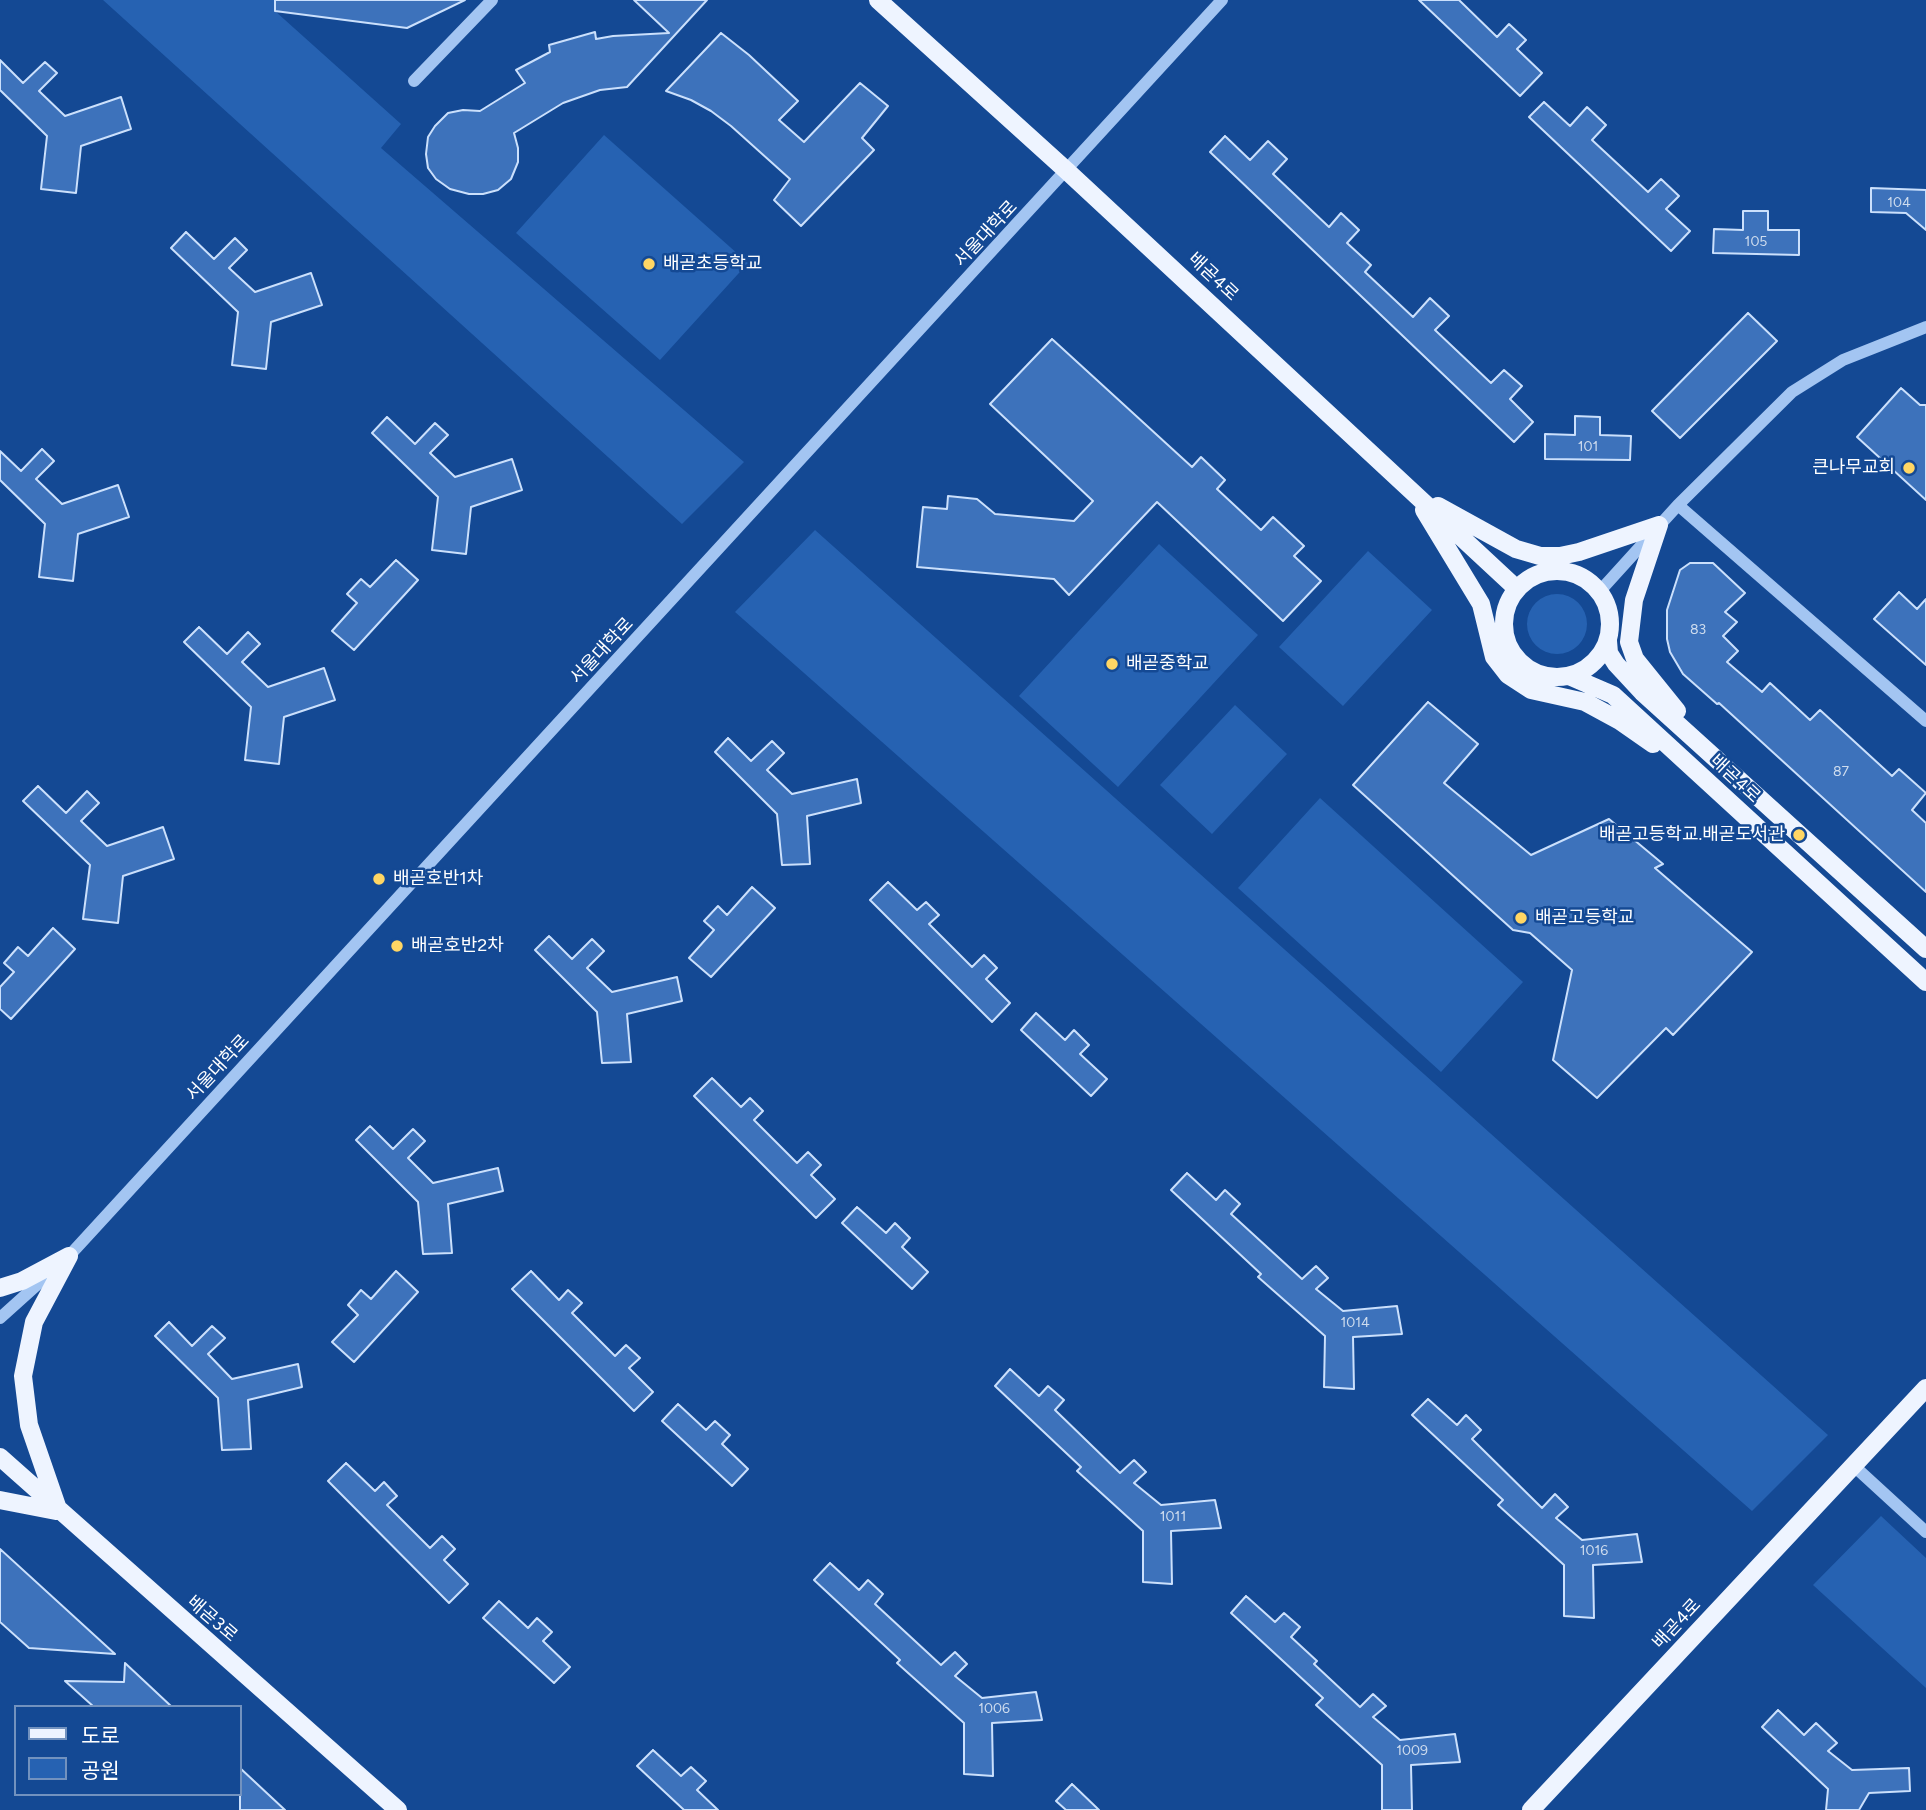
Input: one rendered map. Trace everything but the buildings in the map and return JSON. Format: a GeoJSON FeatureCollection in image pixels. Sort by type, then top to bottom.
{"type":"FeatureCollection","features":[{"type":"Feature","properties":{"kind":"main road","name":"배곧4로"},"geometry":{"type":"LineString","coordinates":[[878,0],[1067,171],[1517,589]]}},
{"type":"Feature","properties":{"kind":"main road"},"geometry":{"type":"LineString","coordinates":[[1413,492],[1516,549],[1540,556],[1578,552],[1660,525]]}},
{"type":"Feature","properties":{"kind":"main road"},"geometry":{"type":"LineString","coordinates":[[1413,492],[1480,604],[1494,657],[1508,675],[1531,690],[1585,702],[1608,714],[1706,781]]}},
{"type":"Feature","properties":{"kind":"main road"},"geometry":{"type":"LineString","coordinates":[[1660,525],[1634,600],[1629,642],[1634,659],[1722,765]]}},
{"type":"Feature","properties":{"kind":"main road"},"geometry":{"type":"LineString","coordinates":[[1554,570],[1571,572],[1587,579],[1600,591],[1608,606],[1608,641],[1599,657],[1586,669],[1569,676],[1551,677],[1533,672],[1518,661],[1508,646],[1503,629],[1504,611],[1511,595],[1522,582],[1537,573],[1554,570]]}},
{"type":"Feature","properties":{"kind":"main road","name":"배곧4로"},"geometry":{"type":"LineString","coordinates":[[1608,641],[1609,653],[1616,664],[1642,692],[1926,949]]}},
{"type":"Feature","properties":{"kind":"main road","name":"배곧4로"},"geometry":{"type":"LineString","coordinates":[[1569,676],[1613,695],[1926,982]]}},
{"type":"Feature","properties":{"kind":"main road"},"geometry":{"type":"LineString","coordinates":[[0,1289],[22,1281],[69,1256]]}},
{"type":"Feature","properties":{"kind":"main road"},"geometry":{"type":"LineString","coordinates":[[60,1512],[29,1425],[23,1376],[34,1322],[69,1256]]}},
{"type":"Feature","properties":{"kind":"main road","name":"배곧4로"},"geometry":{"type":"LineString","coordinates":[[1531,1810],[1926,1388]]}},
{"type":"Feature","properties":{"kind":"main road","name":"배곧3로"},"geometry":{"type":"LineString","coordinates":[[0,1457],[398,1810]]}},
{"type":"Feature","properties":{"kind":"main road"},"geometry":{"type":"LineString","coordinates":[[0,1500],[60,1512]]}},
{"type":"Feature","properties":{"kind":"street"},"geometry":{"type":"LineString","coordinates":[[414,81],[492,0]]}},
{"type":"Feature","properties":{"kind":"street","name":"서울대학로"},"geometry":{"type":"LineString","coordinates":[[0,1318],[69,1256],[1222,0]]}},
{"type":"Feature","properties":{"kind":"street"},"geometry":{"type":"LineString","coordinates":[[1600,591],[1678,505],[1792,391],[1843,360],[1926,327]]}},
{"type":"Feature","properties":{"kind":"street"},"geometry":{"type":"LineString","coordinates":[[1678,505],[1926,721]]}},
{"type":"Feature","properties":{"kind":"street"},"geometry":{"type":"LineString","coordinates":[[1854,1466],[1926,1532]]}},
{"type":"Feature","properties":{"kind":"green space"},"geometry":{"type":"Polygon","coordinates":[[[103,0],[283,0],[275,11],[401,124],[381,148],[744,462],[682,524],[103,0]]]}},
{"type":"Feature","properties":{"kind":"green space"},"geometry":{"type":"Polygon","coordinates":[[[604,135],[748,263],[660,360],[516,233],[604,135]]]}},
{"type":"Feature","properties":{"kind":"green space"},"geometry":{"type":"Polygon","coordinates":[[[815,530],[1828,1435],[1752,1511],[735,612],[815,530]]]}},
{"type":"Feature","properties":{"kind":"green space"},"geometry":{"type":"Polygon","coordinates":[[[1159,544],[1258,635],[1118,787],[1019,696],[1159,544]]]}},
{"type":"Feature","properties":{"kind":"green space"},"geometry":{"type":"Polygon","coordinates":[[[1368,551],[1432,610],[1343,706],[1279,647],[1368,551]]]}},
{"type":"Feature","properties":{"kind":"green space"},"geometry":{"type":"Polygon","coordinates":[[[1551,594],[1563,594],[1582,607],[1587,624],[1585,636],[1574,649],[1563,654],[1551,654],[1532,641],[1527,630],[1527,618],[1540,599],[1551,594]]]}},
{"type":"Feature","properties":{"kind":"green space"},"geometry":{"type":"Polygon","coordinates":[[[1235,705],[1287,754],[1212,834],[1160,785],[1235,705]]]}},
{"type":"Feature","properties":{"kind":"green space"},"geometry":{"type":"Polygon","coordinates":[[[1320,798],[1523,982],[1441,1072],[1238,888],[1320,798]]]}},
{"type":"Feature","properties":{"kind":"green space"},"geometry":{"type":"Polygon","coordinates":[[[1881,1516],[1926,1558],[1926,1688],[1813,1585],[1881,1516]]]}},
{"type":"Feature","properties":{"kind":"place","name":"배곧초등학교"},"geometry":{"type":"Point","coordinates":[649,264]}},
{"type":"Feature","properties":{"kind":"place","name":"큰나무교회"},"geometry":{"type":"Point","coordinates":[1909,468]}},
{"type":"Feature","properties":{"kind":"place","name":"배곧중학교"},"geometry":{"type":"Point","coordinates":[1112,664]}},
{"type":"Feature","properties":{"kind":"place","name":"배곧고등학교.배곧도서관"},"geometry":{"type":"Point","coordinates":[1799,835]}},
{"type":"Feature","properties":{"kind":"place","name":"배곧호반1차"},"geometry":{"type":"Point","coordinates":[379,879]}},
{"type":"Feature","properties":{"kind":"place","name":"배곧고등학교"},"geometry":{"type":"Point","coordinates":[1521,918]}},
{"type":"Feature","properties":{"kind":"place","name":"배곧호반2차"},"geometry":{"type":"Point","coordinates":[397,946]}}]}
